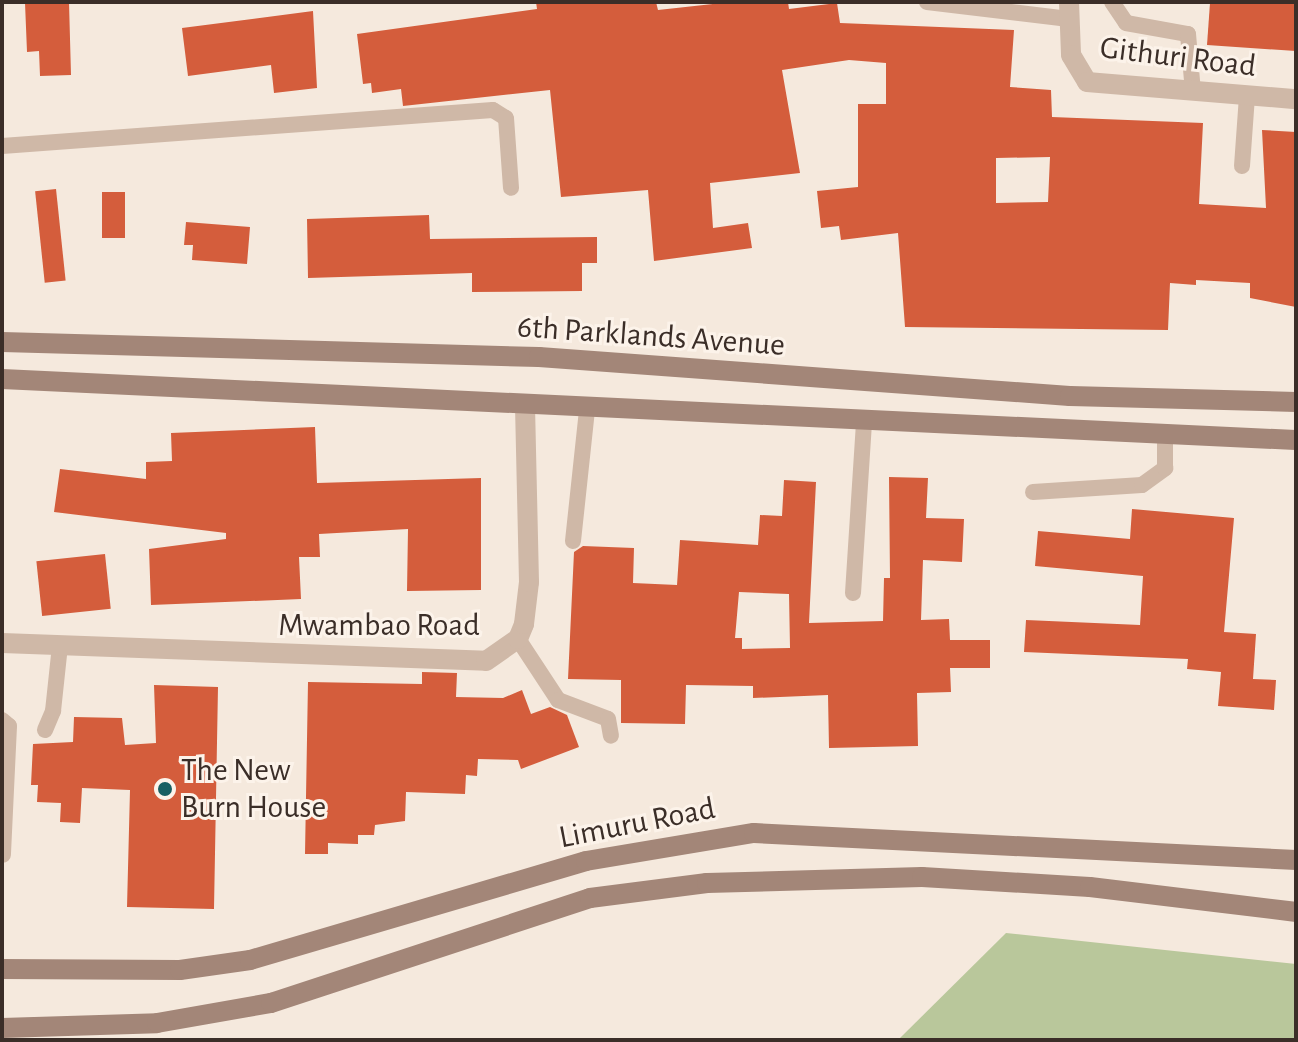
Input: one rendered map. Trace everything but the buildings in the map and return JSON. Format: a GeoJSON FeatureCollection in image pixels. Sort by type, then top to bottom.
{"type":"FeatureCollection","features":[{"type":"Feature","properties":{"kind":"main road","name":"6th Parklands Avenue"},"geometry":{"type":"LineString","coordinates":[[2,342],[539,357],[1070,396],[1296,402]]}},
{"type":"Feature","properties":{"kind":"main road"},"geometry":{"type":"LineString","coordinates":[[2,379],[864,424],[1165,438],[1296,440]]}},
{"type":"Feature","properties":{"kind":"main road","name":"Limuru Road"},"geometry":{"type":"LineString","coordinates":[[2,969],[180,970],[250,960],[586,861],[754,833],[1296,860]]}},
{"type":"Feature","properties":{"kind":"main road"},"geometry":{"type":"LineString","coordinates":[[2,1028],[157,1023],[271,1003],[590,898],[707,883],[922,877],[1090,887],[1296,912]]}},
{"type":"Feature","properties":{"kind":"street","name":"Githuri Road"},"geometry":{"type":"LineString","coordinates":[[1069,10],[1071,55],[1087,82],[1296,99]]}},
{"type":"Feature","properties":{"kind":"street","name":"Mwambao Road"},"geometry":{"type":"LineString","coordinates":[[2,643],[486,661],[518,639],[529,582],[525,408]]}},
{"type":"Feature","properties":{"kind":"lane"},"geometry":{"type":"LineString","coordinates":[[927,2],[1069,10]]}},
{"type":"Feature","properties":{"kind":"lane"},"geometry":{"type":"LineString","coordinates":[[1112,2],[1126,23],[1188,34],[1193,92]]}},
{"type":"Feature","properties":{"kind":"lane"},"geometry":{"type":"LineString","coordinates":[[1242,166],[1247,96]]}},
{"type":"Feature","properties":{"kind":"lane"},"geometry":{"type":"LineString","coordinates":[[2,146],[493,110],[506,118],[511,188]]}},
{"type":"Feature","properties":{"kind":"lane"},"geometry":{"type":"LineString","coordinates":[[573,541],[587,410]]}},
{"type":"Feature","properties":{"kind":"lane"},"geometry":{"type":"LineString","coordinates":[[853,593],[864,424]]}},
{"type":"Feature","properties":{"kind":"lane"},"geometry":{"type":"LineString","coordinates":[[1033,492],[1142,485],[1165,468],[1165,438]]}},
{"type":"Feature","properties":{"kind":"lane"},"geometry":{"type":"LineString","coordinates":[[518,639],[558,700],[608,719],[611,736]]}},
{"type":"Feature","properties":{"kind":"lane"},"geometry":{"type":"LineString","coordinates":[[45,730],[53,711],[60,646]]}},
{"type":"Feature","properties":{"kind":"lane"},"geometry":{"type":"LineString","coordinates":[[2,720],[9,726],[3,855]]}},
{"type":"Feature","properties":{"kind":"green space"},"geometry":{"type":"Polygon","coordinates":[[[1006,933],[1296,964],[1296,1040],[898,1040],[1006,933]]]}},
{"type":"Feature","properties":{"kind":"place","name":"The New Burn House"},"geometry":{"type":"Point","coordinates":[165,789]}}]}
